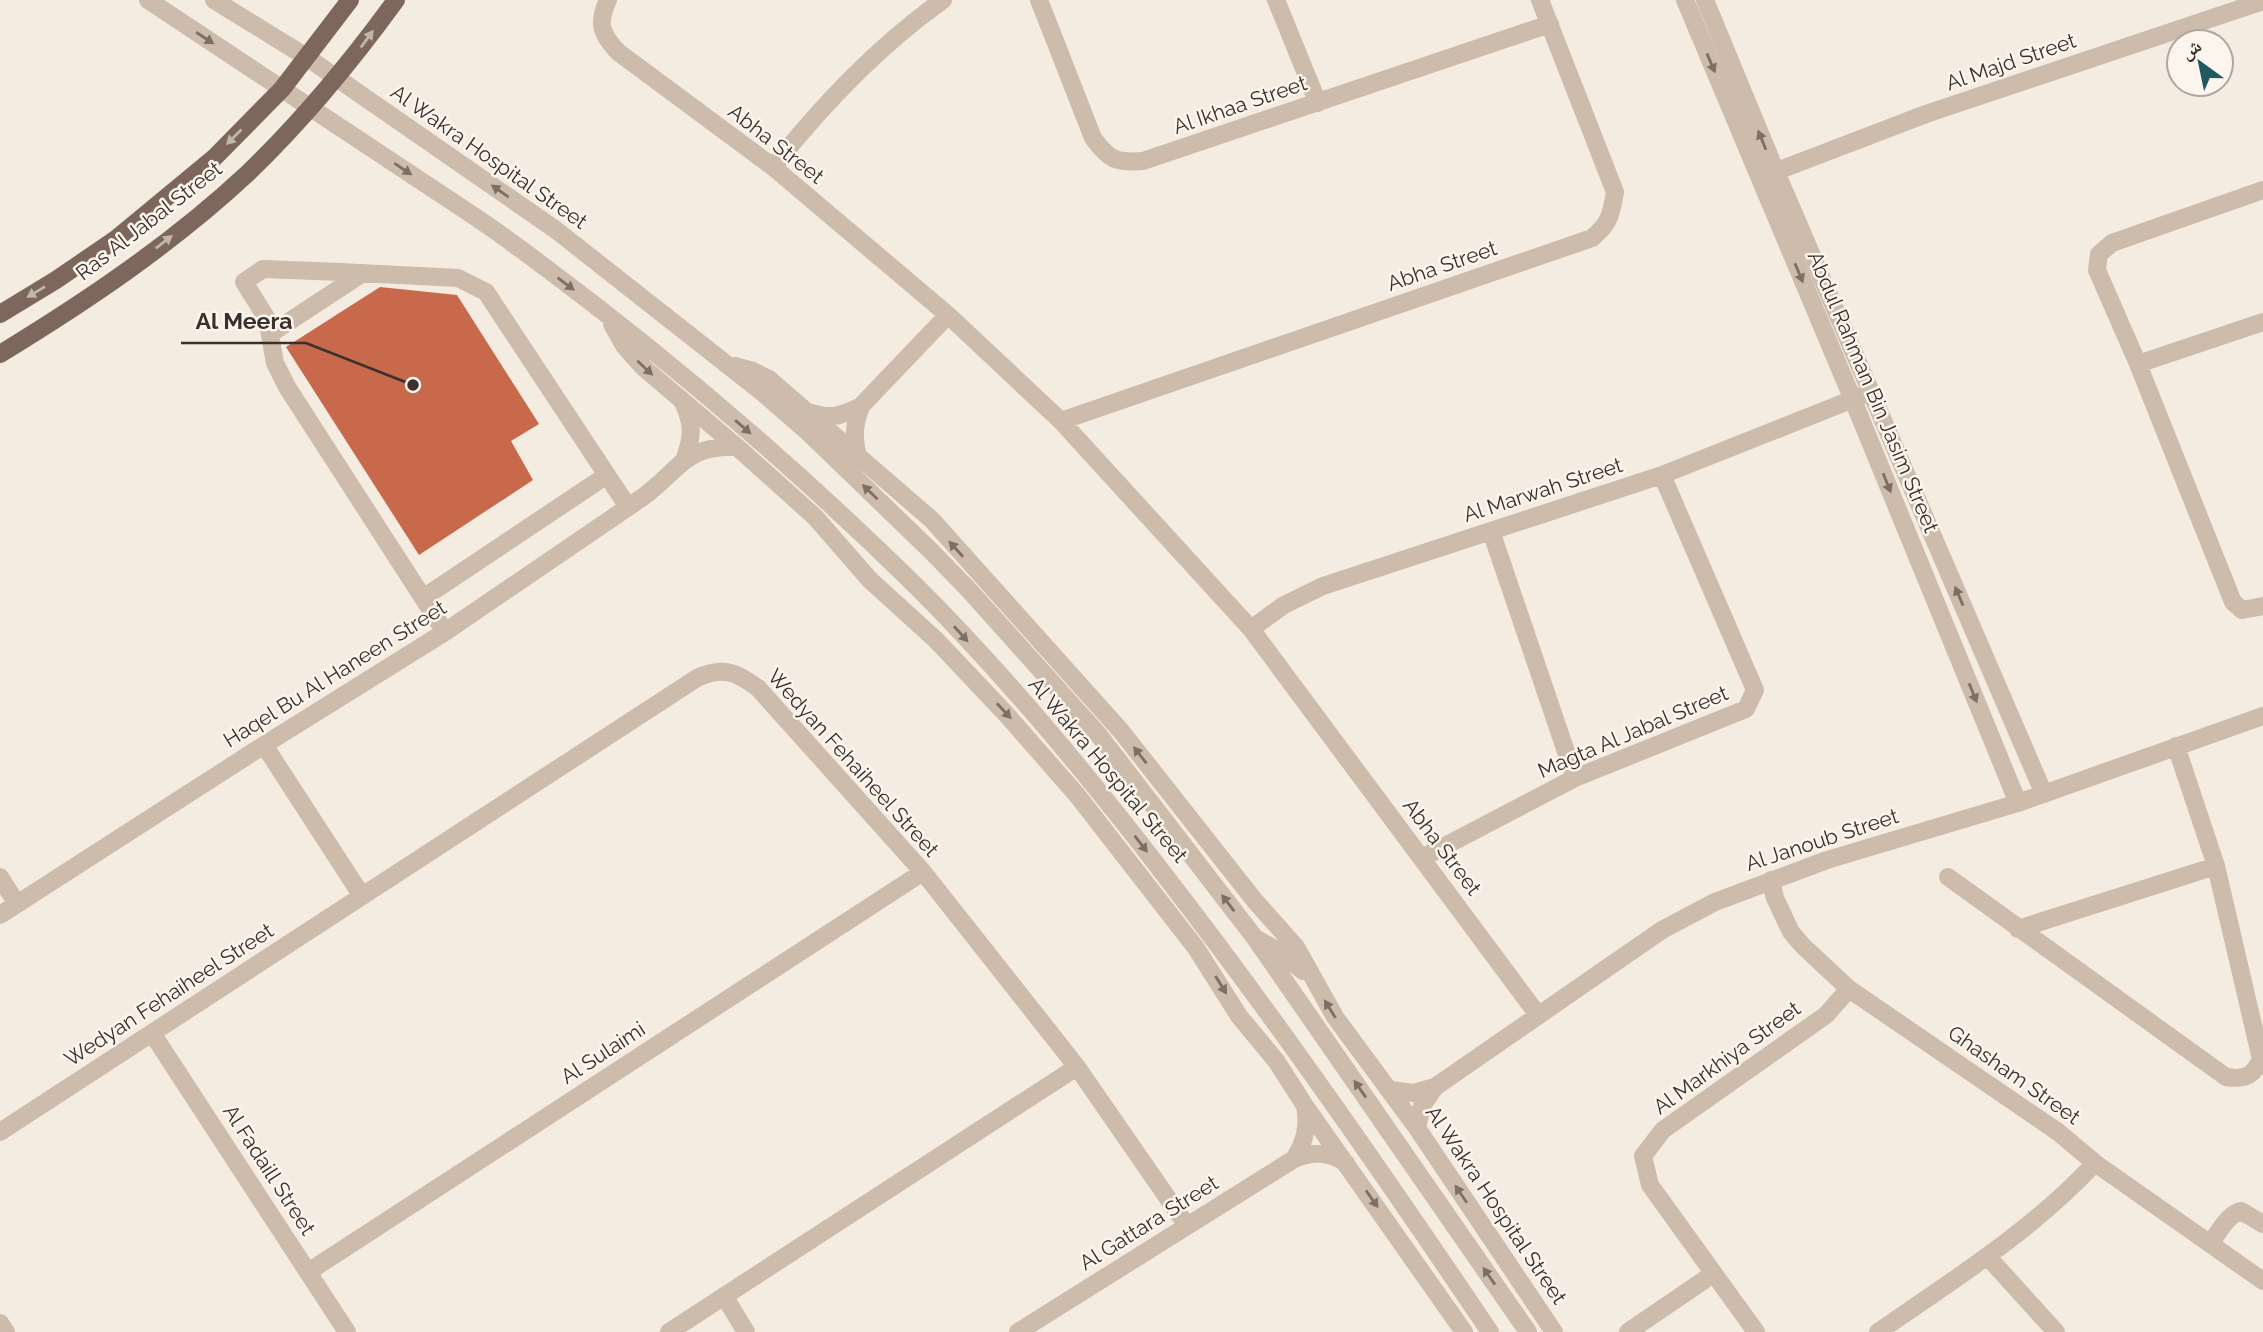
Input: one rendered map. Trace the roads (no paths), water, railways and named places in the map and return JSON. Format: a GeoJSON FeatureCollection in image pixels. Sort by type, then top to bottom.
{"type":"FeatureCollection","features":[{"type":"Feature","properties":{"kind":"main road","name":"Ras Al Jabal Street"},"geometry":{"type":"LineString","coordinates":[[1,313],[116,239],[214,158],[282,89],[350,0]]}},
{"type":"Feature","properties":{"kind":"main road","name":"Ras Al Jabal Street"},"geometry":{"type":"LineString","coordinates":[[0,354],[109,284],[247,174],[337,78],[396,0]]}},
{"type":"Feature","properties":{"kind":"street","name":"Al Wakra Hospital Street"},"geometry":{"type":"LineString","coordinates":[[148,0],[512,243],[605,314],[784,463],[941,612],[1070,754],[1229,958],[1490,1332]]}},
{"type":"Feature","properties":{"kind":"street","name":"Al Wakra Hospital Street"},"geometry":{"type":"LineString","coordinates":[[214,0],[308,58],[556,230],[729,365],[810,434],[912,532],[968,589],[1098,734],[1255,938],[1528,1332]]}},
{"type":"Feature","properties":{"kind":"street","name":"Abha Street"},"geometry":{"type":"LineString","coordinates":[[608,0],[601,26],[607,41],[618,52],[773,167],[948,315],[1061,421],[1251,629],[1538,1016]]}},
{"type":"Feature","properties":{"kind":"street"},"geometry":{"type":"LineString","coordinates":[[773,167],[842,85],[881,48],[943,0]]}},
{"type":"Feature","properties":{"kind":"street","name":"Al Ikhaa Street"},"geometry":{"type":"LineString","coordinates":[[1039,0],[1093,138],[1104,154],[1116,161],[1143,161],[1550,24]]}},
{"type":"Feature","properties":{"kind":"street"},"geometry":{"type":"LineString","coordinates":[[1276,0],[1318,103]]}},
{"type":"Feature","properties":{"kind":"street","name":"Abha Street"},"geometry":{"type":"LineString","coordinates":[[1061,421],[1592,238],[1605,228],[1615,192],[1539,0]]}},
{"type":"Feature","properties":{"kind":"street","name":"Abdul Rahman Bin Jasim Street"},"geometry":{"type":"LineString","coordinates":[[1685,0],[1871,392],[2044,794]]}},
{"type":"Feature","properties":{"kind":"street","name":"Abdul Rahman Bin Jasim Street"},"geometry":{"type":"LineString","coordinates":[[1705,0],[1853,400],[2018,803]]}},
{"type":"Feature","properties":{"kind":"street","name":"Al Majd Street"},"geometry":{"type":"LineString","coordinates":[[1768,175],[1926,114],[2263,1]]}},
{"type":"Feature","properties":{"kind":"street"},"geometry":{"type":"LineString","coordinates":[[2263,190],[2112,243],[2099,254],[2097,270],[2138,364],[2233,602],[2242,610],[2263,606]]}},
{"type":"Feature","properties":{"kind":"street"},"geometry":{"type":"LineString","coordinates":[[445,632],[287,387],[275,363],[267,318],[244,282],[253,275],[263,269],[458,278],[486,292],[628,507]]}},
{"type":"Feature","properties":{"kind":"street"},"geometry":{"type":"LineString","coordinates":[[270,334],[363,273]]}},
{"type":"Feature","properties":{"kind":"street","name":"Al Wakra Hospital Street"},"geometry":{"type":"LineString","coordinates":[[605,314],[625,347],[644,368],[815,517],[870,580],[956,661],[1006,714],[1077,795],[1196,948],[1239,1016],[1277,1062],[1464,1332]]}},
{"type":"Feature","properties":{"kind":"street"},"geometry":{"type":"LineString","coordinates":[[806,411],[825,417],[844,415],[861,406],[948,315]]}},
{"type":"Feature","properties":{"kind":"street"},"geometry":{"type":"LineString","coordinates":[[2138,364],[2263,322]]}},
{"type":"Feature","properties":{"kind":"street","name":"Al Wakra Hospital Street"},"geometry":{"type":"LineString","coordinates":[[729,365],[753,371],[769,379],[932,520],[1121,731],[1260,907],[1296,947],[1335,1017],[1391,1090],[1554,1332]]}},
{"type":"Feature","properties":{"kind":"street","name":"Al Marwah Street"},"geometry":{"type":"LineString","coordinates":[[1251,629],[1284,605],[1323,586],[1662,475],[1871,392]]}},
{"type":"Feature","properties":{"kind":"street"},"geometry":{"type":"LineString","coordinates":[[682,400],[691,418],[692,439],[685,458]]}},
{"type":"Feature","properties":{"kind":"street"},"geometry":{"type":"LineString","coordinates":[[858,457],[853,440],[855,422],[861,406]]}},
{"type":"Feature","properties":{"kind":"street","name":"Haqel Bu Al Haneen Street"},"geometry":{"type":"LineString","coordinates":[[0,915],[445,632],[663,482],[685,458],[719,446],[737,447]]}},
{"type":"Feature","properties":{"kind":"street"},"geometry":{"type":"LineString","coordinates":[[423,598],[607,475]]}},
{"type":"Feature","properties":{"kind":"street","name":"Magta Al Jabal Street"},"geometry":{"type":"LineString","coordinates":[[1422,858],[1575,778],[1746,709],[1755,690],[1662,475]]}},
{"type":"Feature","properties":{"kind":"street"},"geometry":{"type":"LineString","coordinates":[[891,486],[912,532]]}},
{"type":"Feature","properties":{"kind":"street"},"geometry":{"type":"LineString","coordinates":[[1491,531],[1575,778]]}},
{"type":"Feature","properties":{"kind":"street"},"geometry":{"type":"LineString","coordinates":[[870,580],[941,612]]}},
{"type":"Feature","properties":{"kind":"street","name":"Wedyan Fehaiheel Street"},"geometry":{"type":"LineString","coordinates":[[0,1132],[697,678],[711,672],[729,672],[741,676],[758,688],[923,872],[1077,1067],[1187,1226]]}},
{"type":"Feature","properties":{"kind":"street","name":"Al Janoub Street"},"geometry":{"type":"LineString","coordinates":[[1391,1090],[1413,1093],[1435,1087],[1662,930],[1688,915],[1827,860],[2018,803],[2263,716]]}},
{"type":"Feature","properties":{"kind":"street"},"geometry":{"type":"LineString","coordinates":[[264,745],[362,896]]}},
{"type":"Feature","properties":{"kind":"street"},"geometry":{"type":"LineString","coordinates":[[1948,877],[2226,1077],[2239,1079],[2250,1076],[2258,1068],[2261,1059],[2216,866],[2176,746]]}},
{"type":"Feature","properties":{"kind":"street"},"geometry":{"type":"LineString","coordinates":[[2018,929],[2216,866]]}},
{"type":"Feature","properties":{"kind":"street","name":"Al Sulaimi"},"geometry":{"type":"LineString","coordinates":[[308,1272],[923,872]]}},
{"type":"Feature","properties":{"kind":"street"},"geometry":{"type":"LineString","coordinates":[[0,877],[17,904]]}},
{"type":"Feature","properties":{"kind":"street","name":"Ghasham Street"},"geometry":{"type":"LineString","coordinates":[[1771,880],[1778,907],[1791,932],[1849,989],[2058,1132],[2095,1163],[2263,1281]]}},
{"type":"Feature","properties":{"kind":"street"},"geometry":{"type":"LineString","coordinates":[[1255,938],[1297,964],[1315,984]]}},
{"type":"Feature","properties":{"kind":"street","name":"Al Markhiya Street"},"geometry":{"type":"LineString","coordinates":[[1756,1332],[1650,1185],[1643,1156],[1663,1130],[1826,1015],[1849,989]]}},
{"type":"Feature","properties":{"kind":"street"},"geometry":{"type":"LineString","coordinates":[[1268,1013],[1277,1062]]}},
{"type":"Feature","properties":{"kind":"street","name":"Al Fadaill Street"},"geometry":{"type":"LineString","coordinates":[[152,1033],[347,1332]]}},
{"type":"Feature","properties":{"kind":"street"},"geometry":{"type":"LineString","coordinates":[[669,1332],[1077,1067]]}},
{"type":"Feature","properties":{"kind":"street","name":"Al Janoub Street"},"geometry":{"type":"LineString","coordinates":[[1417,1128],[1422,1106],[1435,1087]]}},
{"type":"Feature","properties":{"kind":"street"},"geometry":{"type":"LineString","coordinates":[[1294,1159],[1307,1128],[1305,1106]]}},
{"type":"Feature","properties":{"kind":"street","name":"Al Gattara Street"},"geometry":{"type":"LineString","coordinates":[[1026,1330],[1294,1159],[1316,1153],[1338,1157],[1347,1163]]}},
{"type":"Feature","properties":{"kind":"street"},"geometry":{"type":"LineString","coordinates":[[1878,1332],[1987,1257],[2071,1188],[2095,1163]]}},
{"type":"Feature","properties":{"kind":"street"},"geometry":{"type":"LineString","coordinates":[[2210,1244],[2236,1212],[2246,1213],[2263,1224]]}},
{"type":"Feature","properties":{"kind":"street"},"geometry":{"type":"LineString","coordinates":[[1987,1257],[2056,1332]]}},
{"type":"Feature","properties":{"kind":"street"},"geometry":{"type":"LineString","coordinates":[[1628,1332],[1713,1274]]}},
{"type":"Feature","properties":{"kind":"street"},"geometry":{"type":"LineString","coordinates":[[724,1296],[746,1332]]}},
{"type":"Feature","properties":{"kind":"street"},"geometry":{"type":"LineString","coordinates":[[0,1322],[6,1332]]}},
{"type":"Feature","properties":{"kind":"place","name":"Al Meera"},"geometry":{"type":"Point","coordinates":[413,385]}}]}
